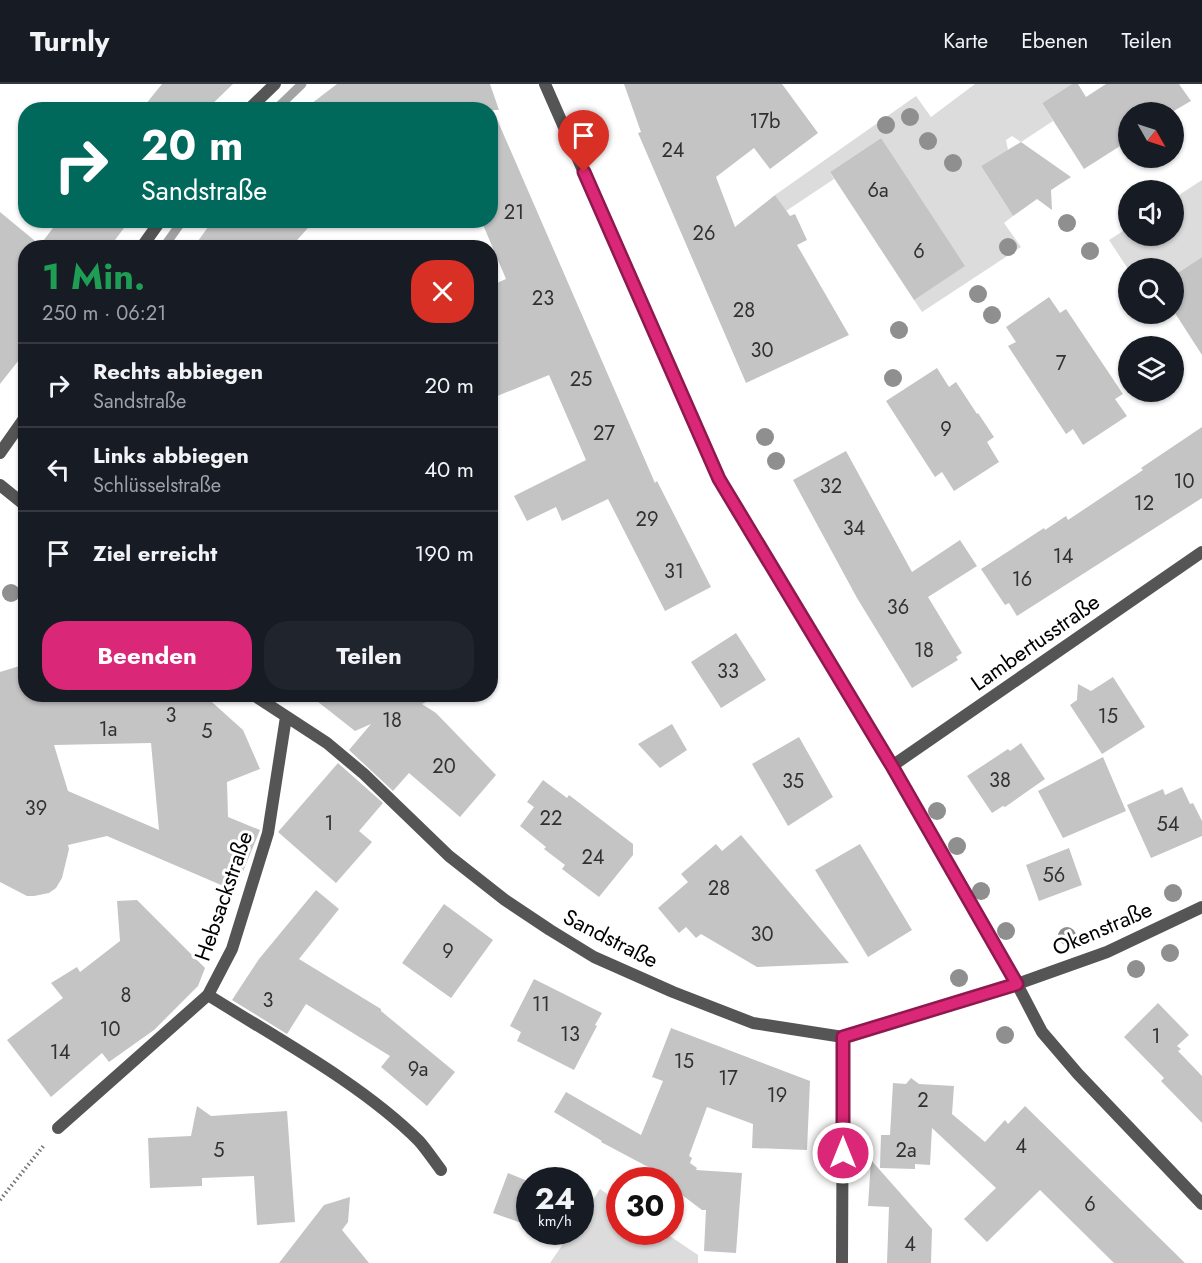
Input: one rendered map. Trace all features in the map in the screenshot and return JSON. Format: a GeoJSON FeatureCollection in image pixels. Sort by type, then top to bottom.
{"type":"FeatureCollection","features":[{"type":"Feature","properties":{"kind":"street"},"geometry":{"type":"LineString","coordinates":[[256,102],[275,84]]}},
{"type":"Feature","properties":{"kind":"street"},"geometry":{"type":"LineString","coordinates":[[545,84],[719,479],[892,766],[1017,984],[1041,1032],[1202,1204]]}},
{"type":"Feature","properties":{"kind":"street"},"geometry":{"type":"LineString","coordinates":[[0,453],[18,427]]}},
{"type":"Feature","properties":{"kind":"street"},"geometry":{"type":"LineString","coordinates":[[0,485],[18,500]]}},
{"type":"Feature","properties":{"kind":"street","name":"Lambertusstraße"},"geometry":{"type":"LineString","coordinates":[[892,766],[1202,552]]}},
{"type":"Feature","properties":{"kind":"street","name":"Sandstraße"},"geometry":{"type":"LineString","coordinates":[[264,702],[327,743],[364,774],[449,856],[496,893],[550,930],[594,957],[672,992],[753,1023],[843,1037],[1017,984]]}},
{"type":"Feature","properties":{"kind":"street","name":"Hebsackstraße"},"geometry":{"type":"LineString","coordinates":[[58,1128],[208,995],[232,949],[268,833],[286,717]]}},
{"type":"Feature","properties":{"kind":"street","name":"Okenstraße"},"geometry":{"type":"LineString","coordinates":[[1017,984],[1107,951],[1202,907]]}},
{"type":"Feature","properties":{"kind":"street"},"geometry":{"type":"LineString","coordinates":[[208,995],[377,1104],[420,1142],[441,1170]]}},
{"type":"Feature","properties":{"kind":"street"},"geometry":{"type":"LineString","coordinates":[[842,1263],[843,1037]]}},
{"type":"Feature","properties":{"kind":"path"},"geometry":{"type":"LineString","coordinates":[[0,1200],[58,1128]]}},
{"type":"Feature","properties":{"kind":"shaded area"},"geometry":{"type":"Polygon","coordinates":[[[975,84],[1072,84],[1042,103],[1053,121],[1021,142],[1012,136],[1006,140],[1008,150],[981,166],[1013,216],[1004,223],[1021,247],[922,312],[914,300],[881,138],[830,172],[834,179],[786,211],[775,195],[916,96],[931,117],[975,84]]]}},
{"type":"Feature","properties":{"kind":"shaded area"},"geometry":{"type":"Polygon","coordinates":[[[1202,180],[1202,257],[1184,269],[1184,258],[1121,258],[1109,240],[1118,234],[1118,246],[1184,246],[1184,192],[1202,180]]]}},
{"type":"Feature","properties":{"kind":"shaded area"},"geometry":{"type":"Polygon","coordinates":[[[600,1189],[606,1193],[606,1245],[683,1245],[698,1255],[698,1263],[550,1263],[562,1245],[594,1245],[594,1198],[600,1189]]]}},
{"type":"Feature","properties":{"kind":"building"},"geometry":{"type":"Polygon","coordinates":[[[162,84],[233,84],[214,102],[147,102],[162,84]]]}},
{"type":"Feature","properties":{"kind":"building"},"geometry":{"type":"Polygon","coordinates":[[[337,84],[490,84],[496,102],[313,102],[337,84]]]}},
{"type":"Feature","properties":{"kind":"building"},"geometry":{"type":"Polygon","coordinates":[[[624,84],[782,84],[818,133],[770,169],[754,148],[716,177],[735,227],[775,195],[790,216],[795,214],[807,240],[797,245],[849,335],[746,383],[638,133],[641,132],[624,84]]]}},
{"type":"Feature","properties":{"kind":"building"},"geometry":{"type":"Polygon","coordinates":[[[1072,84],[1078,84],[1086,97],[1106,84],[1179,84],[1191,101],[1184,105],[1184,102],[1118,102],[1118,147],[1084,169],[1042,103],[1072,84]]]}},
{"type":"Feature","properties":{"kind":"building"},"geometry":{"type":"Polygon","coordinates":[[[498,122],[655,483],[657,481],[711,587],[665,611],[608,499],[562,521],[556,507],[527,521],[514,496],[586,460],[549,375],[498,396],[498,282],[506,279],[498,260],[498,240],[489,240],[484,228],[498,228],[498,122]]]}},
{"type":"Feature","properties":{"kind":"building"},"geometry":{"type":"Polygon","coordinates":[[[881,138],[965,266],[914,300],[830,172],[881,138]]]}},
{"type":"Feature","properties":{"kind":"building"},"geometry":{"type":"Polygon","coordinates":[[[1021,142],[1071,177],[1051,190],[1052,210],[1037,199],[1013,216],[981,166],[1021,142]]]}},
{"type":"Feature","properties":{"kind":"building"},"geometry":{"type":"Polygon","coordinates":[[[0,212],[34,240],[18,240],[18,361],[0,384],[0,212]]]}},
{"type":"Feature","properties":{"kind":"building"},"geometry":{"type":"Polygon","coordinates":[[[53,228],[124,228],[115,240],[44,240],[53,228]]]}},
{"type":"Feature","properties":{"kind":"building"},"geometry":{"type":"Polygon","coordinates":[[[207,228],[308,228],[297,240],[199,240],[207,228]]]}},
{"type":"Feature","properties":{"kind":"building"},"geometry":{"type":"Polygon","coordinates":[[[1202,257],[1202,355],[1182,324],[1184,324],[1184,269],[1202,257]]]}},
{"type":"Feature","properties":{"kind":"building"},"geometry":{"type":"Polygon","coordinates":[[[1049,297],[1060,313],[1066,309],[1118,387],[1118,397],[1115,399],[1127,416],[1083,445],[1073,429],[1066,434],[1008,346],[1016,342],[1006,327],[1049,297]]]}},
{"type":"Feature","properties":{"kind":"building"},"geometry":{"type":"Polygon","coordinates":[[[937,368],[949,387],[956,382],[994,437],[987,442],[999,462],[954,491],[942,472],[935,477],[886,401],[937,368]]]}},
{"type":"Feature","properties":{"kind":"building"},"geometry":{"type":"Polygon","coordinates":[[[1202,427],[1202,498],[1017,616],[1009,603],[1005,605],[981,569],[1044,528],[1045,530],[1066,516],[1068,520],[1202,427]]]}},
{"type":"Feature","properties":{"kind":"building"},"geometry":{"type":"Polygon","coordinates":[[[846,451],[912,572],[960,540],[977,566],[928,597],[962,653],[956,657],[958,660],[912,688],[857,598],[793,480],[846,451]]]}},
{"type":"Feature","properties":{"kind":"building"},"geometry":{"type":"Polygon","coordinates":[[[736,633],[766,680],[721,708],[691,662],[736,633]]]}},
{"type":"Feature","properties":{"kind":"building"},"geometry":{"type":"Polygon","coordinates":[[[18,666],[18,702],[212,702],[243,730],[260,769],[227,782],[228,817],[260,830],[235,891],[107,836],[68,845],[62,878],[56,888],[49,893],[27,896],[0,882],[0,672],[18,666]],[[151,743],[54,745],[68,791],[159,830],[151,743]]]}},
{"type":"Feature","properties":{"kind":"building"},"geometry":{"type":"Polygon","coordinates":[[[1113,677],[1145,727],[1102,754],[1070,705],[1077,700],[1078,684],[1091,691],[1113,677]]]}},
{"type":"Feature","properties":{"kind":"building"},"geometry":{"type":"Polygon","coordinates":[[[318,702],[426,702],[422,704],[436,713],[496,775],[460,817],[409,773],[393,791],[349,750],[371,724],[355,731],[318,702]]]}},
{"type":"Feature","properties":{"kind":"building"},"geometry":{"type":"Polygon","coordinates":[[[672,724],[687,750],[660,768],[638,744],[672,724]]]}},
{"type":"Feature","properties":{"kind":"building"},"geometry":{"type":"Polygon","coordinates":[[[799,737],[833,797],[788,826],[752,764],[799,737]]]}},
{"type":"Feature","properties":{"kind":"building"},"geometry":{"type":"Polygon","coordinates":[[[1021,743],[1045,779],[1005,807],[992,813],[967,776],[1021,743]]]}},
{"type":"Feature","properties":{"kind":"building"},"geometry":{"type":"Polygon","coordinates":[[[1103,757],[1126,811],[1063,838],[1038,791],[1103,757]]]}},
{"type":"Feature","properties":{"kind":"building"},"geometry":{"type":"Polygon","coordinates":[[[338,763],[383,803],[359,831],[372,842],[336,883],[278,832],[338,763]]]}},
{"type":"Feature","properties":{"kind":"building"},"geometry":{"type":"Polygon","coordinates":[[[543,780],[567,798],[569,795],[633,844],[633,855],[599,897],[562,869],[565,865],[520,826],[534,807],[527,802],[543,780]]]}},
{"type":"Feature","properties":{"kind":"building"},"geometry":{"type":"Polygon","coordinates":[[[1182,787],[1202,821],[1202,836],[1151,858],[1127,805],[1163,789],[1165,795],[1182,787]]]}},
{"type":"Feature","properties":{"kind":"building"},"geometry":{"type":"Polygon","coordinates":[[[741,835],[849,963],[757,967],[701,934],[696,938],[686,927],[679,933],[658,908],[688,882],[681,874],[716,844],[722,851],[741,835]]]}},
{"type":"Feature","properties":{"kind":"building"},"geometry":{"type":"Polygon","coordinates":[[[860,844],[912,930],[868,957],[815,870],[860,844]]]}},
{"type":"Feature","properties":{"kind":"building"},"geometry":{"type":"Polygon","coordinates":[[[1069,848],[1082,885],[1039,901],[1026,865],[1069,848]]]}},
{"type":"Feature","properties":{"kind":"building"},"geometry":{"type":"Polygon","coordinates":[[[316,890],[339,909],[299,959],[381,1009],[455,1072],[427,1106],[381,1067],[390,1056],[306,1004],[287,1034],[232,1000],[259,959],[316,890]]]}},
{"type":"Feature","properties":{"kind":"building"},"geometry":{"type":"Polygon","coordinates":[[[137,900],[205,968],[198,986],[154,1030],[109,1062],[102,1053],[51,1097],[7,1040],[63,998],[51,983],[77,967],[80,972],[120,941],[117,901],[137,900]]]}},
{"type":"Feature","properties":{"kind":"building"},"geometry":{"type":"Polygon","coordinates":[[[444,904],[493,940],[451,998],[402,963],[444,904]]]}},
{"type":"Feature","properties":{"kind":"building"},"geometry":{"type":"Polygon","coordinates":[[[534,979],[602,1013],[574,1070],[517,1041],[521,1032],[510,1026],[534,979]]]}},
{"type":"Feature","properties":{"kind":"building"},"geometry":{"type":"Polygon","coordinates":[[[1158,1003],[1189,1035],[1177,1046],[1181,1049],[1178,1051],[1202,1076],[1202,1123],[1161,1081],[1164,1078],[1124,1037],[1158,1003]]]}},
{"type":"Feature","properties":{"kind":"building"},"geometry":{"type":"Polygon","coordinates":[[[671,1028],[810,1081],[807,1150],[752,1148],[753,1124],[707,1107],[689,1156],[692,1158],[690,1163],[697,1168],[696,1170],[742,1173],[736,1253],[704,1251],[706,1210],[702,1210],[684,1196],[684,1167],[648,1167],[601,1142],[554,1112],[566,1092],[641,1135],[663,1081],[652,1077],[671,1028]]]}},
{"type":"Feature","properties":{"kind":"building"},"geometry":{"type":"Polygon","coordinates":[[[911,1078],[919,1084],[954,1086],[952,1114],[985,1142],[1005,1120],[1008,1124],[1025,1106],[1185,1263],[1114,1263],[1040,1190],[987,1242],[964,1219],[996,1188],[932,1128],[930,1165],[915,1164],[915,1169],[880,1168],[881,1135],[890,1135],[893,1083],[906,1084],[911,1078]]]}},
{"type":"Feature","properties":{"kind":"building"},"geometry":{"type":"Polygon","coordinates":[[[197,1106],[211,1116],[287,1111],[295,1222],[257,1225],[254,1176],[202,1178],[202,1186],[150,1188],[148,1138],[191,1136],[197,1106]]]}},
{"type":"Feature","properties":{"kind":"building"},"geometry":{"type":"Polygon","coordinates":[[[871,1160],[932,1229],[931,1263],[887,1263],[889,1207],[868,1206],[871,1160]]]}},
{"type":"Feature","properties":{"kind":"building"},"geometry":{"type":"Polygon","coordinates":[[[508,1173],[516,1176],[516,1221],[493,1213],[508,1173]]]}},
{"type":"Feature","properties":{"kind":"building"},"geometry":{"type":"Polygon","coordinates":[[[350,1197],[348,1222],[342,1230],[369,1263],[279,1263],[324,1205],[350,1197]]]}},
{"type":"Feature","properties":{"kind":"waterway"},"geometry":{"type":"LineString","coordinates":[[283,102],[302,84]]}},
{"type":"Feature","properties":{"kind":"waterway"},"geometry":{"type":"LineString","coordinates":[[169,240],[177,228]]}},
{"type":"Feature","properties":{"kind":"route"},"geometry":{"type":"LineString","coordinates":[[584,172],[719,479],[892,766],[1017,984],[843,1037],[843,1153]]}}]}
